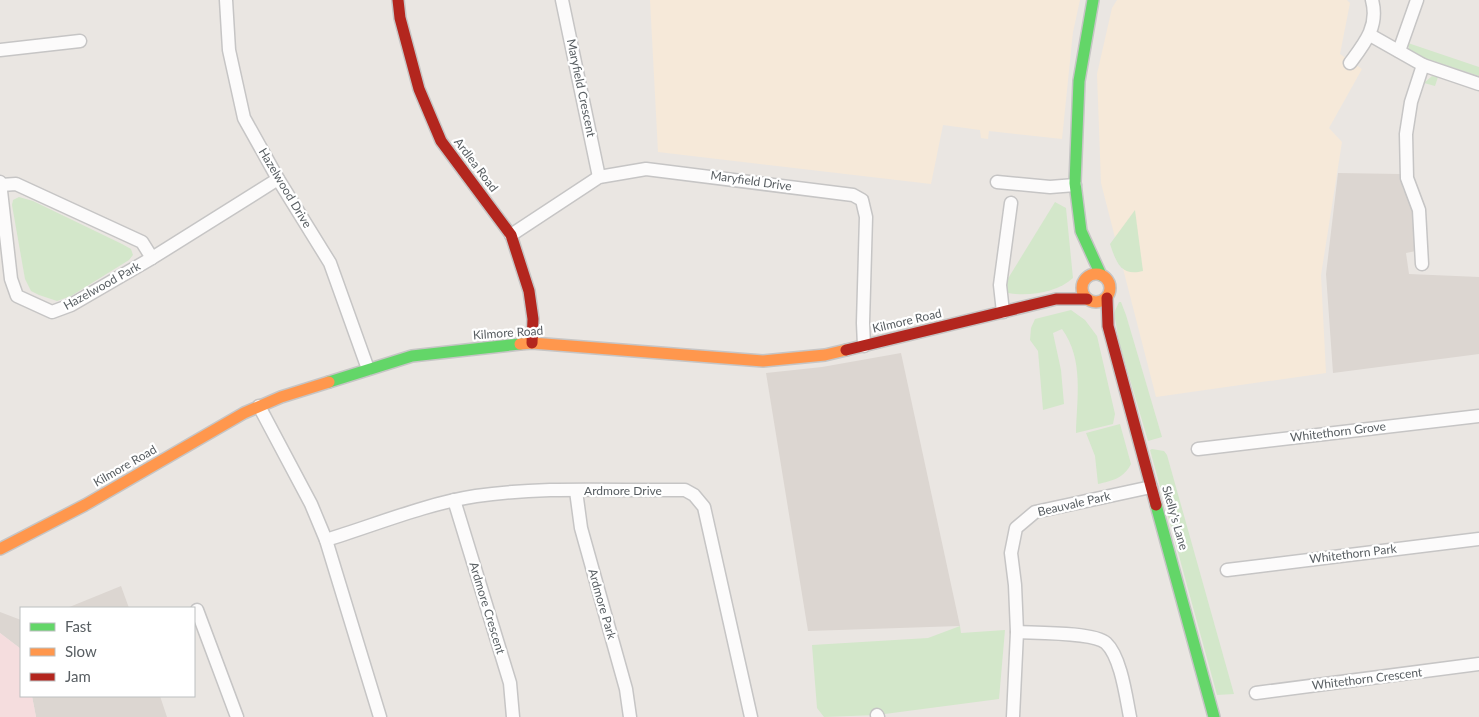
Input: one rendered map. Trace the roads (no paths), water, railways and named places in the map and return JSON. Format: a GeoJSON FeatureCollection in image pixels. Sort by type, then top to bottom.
{"type":"FeatureCollection","features":[{"type":"Feature","properties":{"kind":"street","name":"Hazelwood Drive"},"geometry":{"type":"LineString","coordinates":[[226,0],[229,50],[244,118],[278,179],[330,263],[368,369]]}},
{"type":"Feature","properties":{"kind":"street","name":"Ardlea Road"},"geometry":{"type":"LineString","coordinates":[[398,0],[400,18],[419,89],[441,141],[511,235],[529,291],[533,320],[532,342]]}},
{"type":"Feature","properties":{"kind":"street","name":"Maryfield Crescent"},"geometry":{"type":"LineString","coordinates":[[562,0],[599,177]]}},
{"type":"Feature","properties":{"kind":"street"},"geometry":{"type":"LineString","coordinates":[[1084,240],[1085,281],[1082,290],[1088,300],[1098,302],[1107,298],[1111,290],[1110,284],[1101,275],[1084,240],[1079,220],[1075,185],[1075,125],[1078,83],[1093,0]]}},
{"type":"Feature","properties":{"kind":"street"},"geometry":{"type":"LineString","coordinates":[[1350,63],[1370,35],[1375,20],[1372,0]]}},
{"type":"Feature","properties":{"kind":"street"},"geometry":{"type":"LineString","coordinates":[[1399,51],[1417,0]]}},
{"type":"Feature","properties":{"kind":"street"},"geometry":{"type":"LineString","coordinates":[[1370,35],[1424,65],[1479,84]]}},
{"type":"Feature","properties":{"kind":"street"},"geometry":{"type":"LineString","coordinates":[[0,50],[80,41]]}},
{"type":"Feature","properties":{"kind":"street"},"geometry":{"type":"LineString","coordinates":[[1422,264],[1419,210],[1406,178],[1406,140],[1411,102],[1424,65]]}},
{"type":"Feature","properties":{"kind":"street","name":"Maryfield Drive"},"geometry":{"type":"LineString","coordinates":[[511,235],[599,177],[646,169],[843,193],[858,197],[864,204],[866,217],[862,323],[864,346]]}},
{"type":"Feature","properties":{"kind":"street","name":"Hazelwood Park"},"geometry":{"type":"LineString","coordinates":[[0,182],[11,279],[17,296],[52,312],[71,305],[152,258],[278,179]]}},
{"type":"Feature","properties":{"kind":"street"},"geometry":{"type":"LineString","coordinates":[[997,182],[1050,187],[1075,185]]}},
{"type":"Feature","properties":{"kind":"street","name":"Hazelwood Park"},"geometry":{"type":"LineString","coordinates":[[1,185],[16,184],[142,242],[152,258]]}},
{"type":"Feature","properties":{"kind":"street"},"geometry":{"type":"LineString","coordinates":[[1003,312],[1000,285],[1011,203]]}},
{"type":"Feature","properties":{"kind":"street"},"geometry":{"type":"LineString","coordinates":[[1085,281],[1093,274],[1101,275]]}},
{"type":"Feature","properties":{"kind":"street","name":"Kilmore Road"},"geometry":{"type":"LineString","coordinates":[[1056,299],[1085,281]]}},
{"type":"Feature","properties":{"kind":"street","name":"Skelly's Lane"},"geometry":{"type":"LineString","coordinates":[[1107,298],[1108,326],[1214,717]]}},
{"type":"Feature","properties":{"kind":"street","name":"Kilmore Road"},"geometry":{"type":"LineString","coordinates":[[0,549],[52,523],[209,432],[259,406],[412,356],[532,342],[763,360],[825,355],[1056,299],[1088,300]]}},
{"type":"Feature","properties":{"kind":"street","name":"Skelly's Lane"},"geometry":{"type":"LineString","coordinates":[[1088,300],[1108,326]]}},
{"type":"Feature","properties":{"kind":"street"},"geometry":{"type":"LineString","coordinates":[[259,406],[311,504],[326,540],[380,717]]}},
{"type":"Feature","properties":{"kind":"street","name":"Whitethorn Grove"},"geometry":{"type":"LineString","coordinates":[[1198,449],[1479,416]]}},
{"type":"Feature","properties":{"kind":"street","name":"Beauvale Park"},"geometry":{"type":"LineString","coordinates":[[1013,717],[1017,632],[1015,585],[1011,553],[1016,528],[1035,512],[1151,487]]}},
{"type":"Feature","properties":{"kind":"street","name":"Ardmore Drive"},"geometry":{"type":"LineString","coordinates":[[326,540],[454,500],[511,492],[685,490],[694,495],[704,508],[751,717]]}},
{"type":"Feature","properties":{"kind":"street","name":"Ardmore Park"},"geometry":{"type":"LineString","coordinates":[[576,491],[581,528],[626,690],[630,717]]}},
{"type":"Feature","properties":{"kind":"street","name":"Ardmore Crescent"},"geometry":{"type":"LineString","coordinates":[[454,500],[510,683],[513,717]]}},
{"type":"Feature","properties":{"kind":"street","name":"Whitethorn Park"},"geometry":{"type":"LineString","coordinates":[[1228,570],[1479,539]]}},
{"type":"Feature","properties":{"kind":"street"},"geometry":{"type":"LineString","coordinates":[[197,610],[237,717]]}},
{"type":"Feature","properties":{"kind":"street"},"geometry":{"type":"LineString","coordinates":[[1017,632],[1070,635],[1106,643],[1113,654],[1123,680],[1130,717]]}},
{"type":"Feature","properties":{"kind":"street","name":"Whitethorn Crescent"},"geometry":{"type":"LineString","coordinates":[[1256,693],[1479,664]]}}]}
